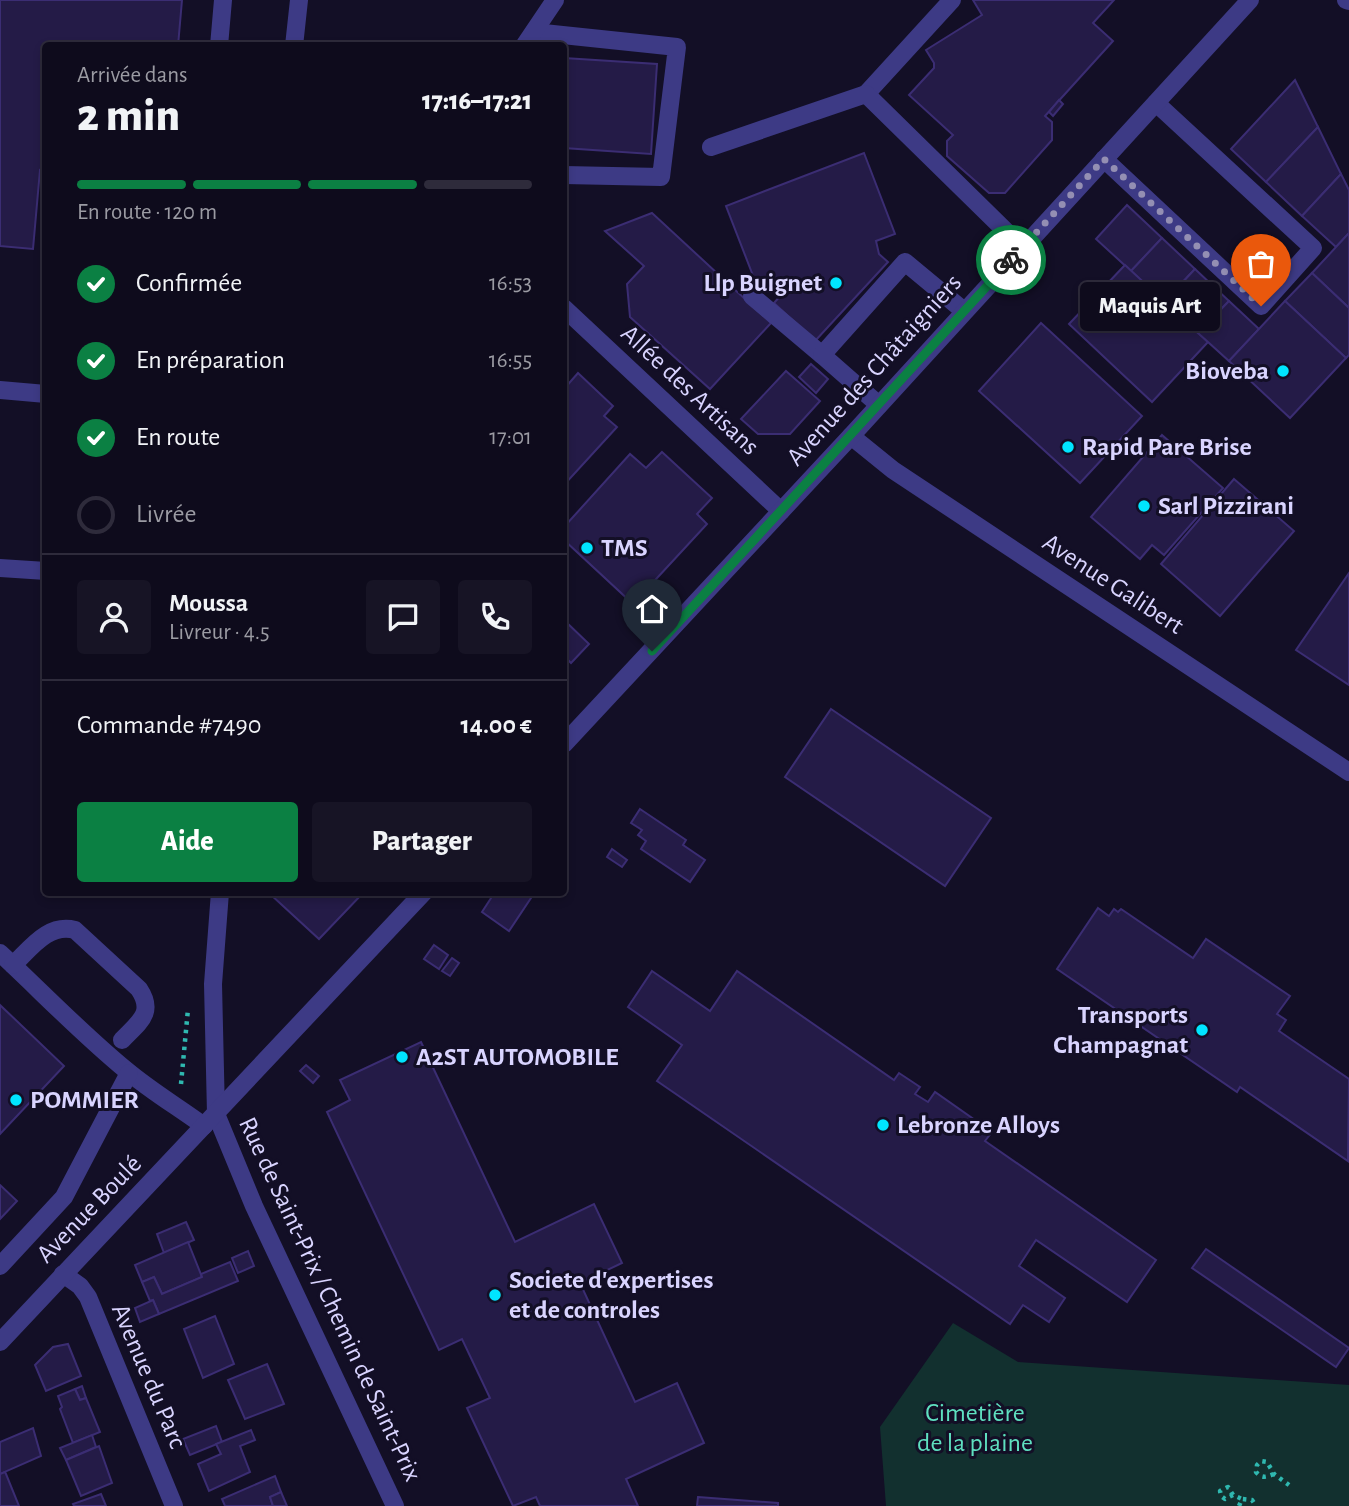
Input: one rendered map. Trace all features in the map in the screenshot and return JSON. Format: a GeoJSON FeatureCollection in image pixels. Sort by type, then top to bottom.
{"type":"FeatureCollection","features":[{"type":"Feature","properties":{"kind":"street"},"geometry":{"type":"LineString","coordinates":[[219,42],[223,0]]}},
{"type":"Feature","properties":{"kind":"street"},"geometry":{"type":"LineString","coordinates":[[294,42],[299,0]]}},
{"type":"Feature","properties":{"kind":"street"},"geometry":{"type":"LineString","coordinates":[[529,38],[555,0]]}},
{"type":"Feature","properties":{"kind":"street"},"geometry":{"type":"LineString","coordinates":[[711,147],[866,94],[952,0]]}},
{"type":"Feature","properties":{"kind":"street","name":"Avenue des Châtaigniers"},"geometry":{"type":"LineString","coordinates":[[567,741],[1156,103],[1239,4]]}},
{"type":"Feature","properties":{"kind":"street"},"geometry":{"type":"LineString","coordinates":[[529,38],[677,47],[661,177],[567,175]]}},
{"type":"Feature","properties":{"kind":"street"},"geometry":{"type":"LineString","coordinates":[[866,94],[1022,247]]}},
{"type":"Feature","properties":{"kind":"street"},"geometry":{"type":"LineString","coordinates":[[1104,159],[1261,306],[1313,248],[1156,103]]}},
{"type":"Feature","properties":{"kind":"street"},"geometry":{"type":"LineString","coordinates":[[822,355],[905,262],[964,311]]}},
{"type":"Feature","properties":{"kind":"street"},"geometry":{"type":"LineString","coordinates":[[752,296],[878,405]]}},
{"type":"Feature","properties":{"kind":"street","name":"Allée des Artisans"},"geometry":{"type":"LineString","coordinates":[[567,311],[781,511]]}},
{"type":"Feature","properties":{"kind":"street"},"geometry":{"type":"LineString","coordinates":[[0,390],[42,394]]}},
{"type":"Feature","properties":{"kind":"street","name":"Avenue Galibert"},"geometry":{"type":"LineString","coordinates":[[851,436],[893,470],[1349,772]]}},
{"type":"Feature","properties":{"kind":"street"},"geometry":{"type":"LineString","coordinates":[[0,568],[42,571]]}},
{"type":"Feature","properties":{"kind":"street"},"geometry":{"type":"LineString","coordinates":[[210,1120],[213,984],[220,896]]}},
{"type":"Feature","properties":{"kind":"street"},"geometry":{"type":"LineString","coordinates":[[210,1120],[420,896]]}},
{"type":"Feature","properties":{"kind":"street"},"geometry":{"type":"LineString","coordinates":[[122,1040],[143,1018],[147,1008],[145,998],[139,989],[75,930],[64,927],[45,934],[6,959],[129,1073],[210,1120]]}},
{"type":"Feature","properties":{"kind":"street"},"geometry":{"type":"LineString","coordinates":[[0,1266],[64,1197],[129,1073]]}},
{"type":"Feature","properties":{"kind":"street","name":"Avenue Boulé"},"geometry":{"type":"LineString","coordinates":[[0,1342],[210,1120]]}},
{"type":"Feature","properties":{"kind":"street","name":"Rue de Saint-Prix / Chemin de Saint-Prix"},"geometry":{"type":"LineString","coordinates":[[210,1120],[395,1506]]}},
{"type":"Feature","properties":{"kind":"street","name":"Avenue du Parc"},"geometry":{"type":"LineString","coordinates":[[63,1274],[80,1286],[88,1297],[174,1506]]}},
{"type":"Feature","properties":{"kind":"path"},"geometry":{"type":"LineString","coordinates":[[1274,1474],[1289,1485]]}},
{"type":"Feature","properties":{"kind":"path"},"geometry":{"type":"LineString","coordinates":[[1233,1495],[1252,1500],[1256,1506]]}},
{"type":"Feature","properties":{"kind":"path"},"geometry":{"type":"LineString","coordinates":[[1239,1506],[1242,1499]]}},
{"type":"Feature","properties":{"kind":"green space","name":"Cimetière de la plaine"},"geometry":{"type":"Polygon","coordinates":[[[953,1323],[1018,1362],[1349,1385],[1349,1506],[886,1506],[880,1427],[953,1323]]]}},
{"type":"Feature","properties":{"kind":"building"},"geometry":{"type":"Polygon","coordinates":[[[0,0],[182,0],[178,42],[42,42],[42,170],[33,249],[0,246],[0,0]]]}},
{"type":"Feature","properties":{"kind":"building"},"geometry":{"type":"Polygon","coordinates":[[[973,0],[1114,0],[1093,23],[1113,41],[1045,116],[1052,122],[1052,140],[1005,193],[989,193],[947,156],[947,141],[953,135],[909,95],[934,68],[926,50],[982,15],[973,0]]]}},
{"type":"Feature","properties":{"kind":"building"},"geometry":{"type":"Polygon","coordinates":[[[567,58],[657,64],[651,154],[567,148],[567,58]]]}},
{"type":"Feature","properties":{"kind":"building"},"geometry":{"type":"Polygon","coordinates":[[[1295,80],[1318,127],[1266,182],[1231,149],[1295,80]]]}},
{"type":"Feature","properties":{"kind":"building"},"geometry":{"type":"Polygon","coordinates":[[[1059,100],[1063,104],[1053,116],[1049,112],[1059,100]]]}},
{"type":"Feature","properties":{"kind":"building"},"geometry":{"type":"Polygon","coordinates":[[[1318,127],[1341,174],[1302,216],[1266,182],[1318,127]]]}},
{"type":"Feature","properties":{"kind":"building"},"geometry":{"type":"Polygon","coordinates":[[[864,153],[895,234],[876,241],[879,254],[888,262],[815,341],[774,303],[781,295],[768,282],[757,286],[726,206],[864,153]]]}},
{"type":"Feature","properties":{"kind":"building"},"geometry":{"type":"Polygon","coordinates":[[[1341,174],[1349,190],[1349,233],[1336,247],[1302,216],[1341,174]]]}},
{"type":"Feature","properties":{"kind":"building"},"geometry":{"type":"Polygon","coordinates":[[[1127,205],[1162,238],[1131,271],[1096,239],[1127,205]]]}},
{"type":"Feature","properties":{"kind":"building"},"geometry":{"type":"Polygon","coordinates":[[[652,213],[771,323],[710,389],[630,317],[627,284],[644,266],[605,231],[652,213]]]}},
{"type":"Feature","properties":{"kind":"building"},"geometry":{"type":"Polygon","coordinates":[[[1349,233],[1349,308],[1312,273],[1349,233]]]}},
{"type":"Feature","properties":{"kind":"building"},"geometry":{"type":"Polygon","coordinates":[[[1162,238],[1195,269],[1164,302],[1131,271],[1162,238]]]}},
{"type":"Feature","properties":{"kind":"building"},"geometry":{"type":"Polygon","coordinates":[[[1125,265],[1208,342],[1152,402],[1069,324],[1125,265]]]}},
{"type":"Feature","properties":{"kind":"building"},"geometry":{"type":"Polygon","coordinates":[[[1195,269],[1229,301],[1198,333],[1164,302],[1195,269]]]}},
{"type":"Feature","properties":{"kind":"building"},"geometry":{"type":"Polygon","coordinates":[[[1312,273],[1349,308],[1349,355],[1346,358],[1285,301],[1312,273]]]}},
{"type":"Feature","properties":{"kind":"building"},"geometry":{"type":"Polygon","coordinates":[[[1229,301],[1259,329],[1229,361],[1198,333],[1229,301]]]}},
{"type":"Feature","properties":{"kind":"building"},"geometry":{"type":"Polygon","coordinates":[[[1285,301],[1346,358],[1290,418],[1229,361],[1285,301]]]}},
{"type":"Feature","properties":{"kind":"building"},"geometry":{"type":"Polygon","coordinates":[[[1041,323],[1142,416],[1080,483],[979,391],[1041,323]]]}},
{"type":"Feature","properties":{"kind":"building"},"geometry":{"type":"Polygon","coordinates":[[[811,364],[828,379],[816,393],[799,377],[811,364]]]}},
{"type":"Feature","properties":{"kind":"building"},"geometry":{"type":"Polygon","coordinates":[[[786,371],[820,401],[790,434],[758,434],[741,419],[786,371]]]}},
{"type":"Feature","properties":{"kind":"building"},"geometry":{"type":"Polygon","coordinates":[[[578,373],[613,406],[604,416],[617,427],[567,482],[567,386],[578,373]]]}},
{"type":"Feature","properties":{"kind":"building"},"geometry":{"type":"Polygon","coordinates":[[[1162,435],[1223,488],[1164,555],[1152,545],[1140,559],[1091,517],[1162,435]]]}},
{"type":"Feature","properties":{"kind":"building"},"geometry":{"type":"Polygon","coordinates":[[[662,452],[712,498],[697,514],[707,524],[633,604],[567,543],[567,524],[630,454],[646,468],[662,452]]]}},
{"type":"Feature","properties":{"kind":"building"},"geometry":{"type":"Polygon","coordinates":[[[1234,479],[1294,531],[1220,616],[1161,564],[1234,479]]]}},
{"type":"Feature","properties":{"kind":"building"},"geometry":{"type":"Polygon","coordinates":[[[1349,573],[1349,685],[1296,650],[1349,573]]]}},
{"type":"Feature","properties":{"kind":"building"},"geometry":{"type":"Polygon","coordinates":[[[567,623],[589,644],[571,663],[567,659],[567,623]]]}},
{"type":"Feature","properties":{"kind":"building"},"geometry":{"type":"Polygon","coordinates":[[[831,709],[991,818],[945,886],[785,777],[831,709]]]}},
{"type":"Feature","properties":{"kind":"building"},"geometry":{"type":"Polygon","coordinates":[[[640,809],[686,840],[683,845],[705,860],[690,882],[641,849],[646,841],[638,835],[642,830],[631,823],[640,809]]]}},
{"type":"Feature","properties":{"kind":"building"},"geometry":{"type":"Polygon","coordinates":[[[612,849],[627,860],[622,867],[607,857],[612,849]]]}},
{"type":"Feature","properties":{"kind":"building"},"geometry":{"type":"Polygon","coordinates":[[[272,896],[360,896],[319,939],[272,896]]]}},
{"type":"Feature","properties":{"kind":"building"},"geometry":{"type":"Polygon","coordinates":[[[492,896],[532,896],[509,931],[482,912],[492,896]]]}},
{"type":"Feature","properties":{"kind":"building"},"geometry":{"type":"Polygon","coordinates":[[[1098,908],[1109,916],[1114,909],[1118,912],[1121,909],[1193,958],[1206,939],[1290,996],[1277,1014],[1286,1020],[1279,1031],[1349,1079],[1348,1161],[1240,1087],[1237,1092],[1057,969],[1098,908]]]}},
{"type":"Feature","properties":{"kind":"building"},"geometry":{"type":"Polygon","coordinates":[[[434,945],[448,955],[439,969],[424,959],[434,945]]]}},
{"type":"Feature","properties":{"kind":"building"},"geometry":{"type":"Polygon","coordinates":[[[452,958],[459,963],[450,976],[442,971],[452,958]]]}},
{"type":"Feature","properties":{"kind":"building"},"geometry":{"type":"Polygon","coordinates":[[[652,971],[710,1011],[737,971],[894,1080],[899,1073],[920,1087],[915,1094],[928,1102],[935,1092],[992,1132],[985,1141],[1156,1260],[1127,1302],[1036,1240],[1019,1266],[1065,1298],[1049,1322],[1023,1305],[1010,1324],[657,1081],[682,1045],[628,1007],[652,971]]]}},
{"type":"Feature","properties":{"kind":"building","name":"POMMIER"},"geometry":{"type":"Polygon","coordinates":[[[0,1005],[64,1066],[0,1134],[0,1005]]]}},
{"type":"Feature","properties":{"kind":"building"},"geometry":{"type":"Polygon","coordinates":[[[421,1042],[515,1242],[594,1204],[622,1263],[580,1283],[635,1402],[677,1383],[704,1443],[626,1479],[638,1506],[540,1506],[536,1497],[513,1506],[467,1408],[490,1398],[462,1339],[439,1350],[327,1112],[350,1100],[340,1080],[421,1042]]]}},
{"type":"Feature","properties":{"kind":"building"},"geometry":{"type":"Polygon","coordinates":[[[306,1065],[319,1076],[313,1083],[300,1071],[306,1065]]]}},
{"type":"Feature","properties":{"kind":"building"},"geometry":{"type":"Polygon","coordinates":[[[0,1185],[17,1201],[0,1219],[0,1185]]]}},
{"type":"Feature","properties":{"kind":"building"},"geometry":{"type":"Polygon","coordinates":[[[186,1222],[194,1240],[164,1253],[157,1234],[186,1222]]]}},
{"type":"Feature","properties":{"kind":"building"},"geometry":{"type":"Polygon","coordinates":[[[188,1242],[202,1277],[162,1294],[154,1277],[142,1282],[135,1265],[188,1242]]]}},
{"type":"Feature","properties":{"kind":"building"},"geometry":{"type":"Polygon","coordinates":[[[1206,1249],[1349,1348],[1336,1367],[1192,1268],[1206,1249]]]}},
{"type":"Feature","properties":{"kind":"building"},"geometry":{"type":"Polygon","coordinates":[[[248,1251],[254,1266],[238,1273],[232,1258],[248,1251]]]}},
{"type":"Feature","properties":{"kind":"building"},"geometry":{"type":"Polygon","coordinates":[[[230,1262],[238,1281],[159,1314],[142,1282],[154,1277],[162,1294],[230,1262]]]}},
{"type":"Feature","properties":{"kind":"building"},"geometry":{"type":"Polygon","coordinates":[[[153,1300],[159,1314],[140,1322],[135,1308],[153,1300]]]}},
{"type":"Feature","properties":{"kind":"building"},"geometry":{"type":"Polygon","coordinates":[[[215,1316],[234,1364],[203,1378],[184,1329],[215,1316]]]}},
{"type":"Feature","properties":{"kind":"building"},"geometry":{"type":"Polygon","coordinates":[[[68,1344],[81,1376],[46,1391],[35,1365],[53,1347],[68,1344]]]}},
{"type":"Feature","properties":{"kind":"building"},"geometry":{"type":"Polygon","coordinates":[[[267,1364],[284,1404],[245,1419],[228,1380],[267,1364]]]}},
{"type":"Feature","properties":{"kind":"building"},"geometry":{"type":"Polygon","coordinates":[[[82,1386],[86,1398],[80,1400],[75,1389],[82,1386]]]}},
{"type":"Feature","properties":{"kind":"building"},"geometry":{"type":"Polygon","coordinates":[[[75,1389],[80,1400],[86,1398],[100,1432],[73,1443],[58,1396],[75,1389]]]}},
{"type":"Feature","properties":{"kind":"building"},"geometry":{"type":"Polygon","coordinates":[[[216,1426],[222,1442],[190,1455],[183,1439],[216,1426]]]}},
{"type":"Feature","properties":{"kind":"building"},"geometry":{"type":"Polygon","coordinates":[[[33,1428],[41,1456],[0,1474],[0,1442],[33,1428]]]}},
{"type":"Feature","properties":{"kind":"building"},"geometry":{"type":"Polygon","coordinates":[[[251,1430],[255,1440],[240,1446],[250,1472],[209,1491],[198,1464],[221,1454],[216,1444],[251,1430]]]}},
{"type":"Feature","properties":{"kind":"building"},"geometry":{"type":"Polygon","coordinates":[[[92,1435],[96,1447],[66,1460],[60,1448],[92,1435]]]}},
{"type":"Feature","properties":{"kind":"building"},"geometry":{"type":"Polygon","coordinates":[[[99,1446],[112,1483],[81,1496],[66,1460],[99,1446]]]}},
{"type":"Feature","properties":{"kind":"building"},"geometry":{"type":"Polygon","coordinates":[[[5,1472],[19,1506],[0,1506],[0,1474],[5,1472]]]}},
{"type":"Feature","properties":{"kind":"building"},"geometry":{"type":"Polygon","coordinates":[[[275,1476],[281,1492],[270,1497],[273,1506],[225,1506],[222,1499],[275,1476]]]}},
{"type":"Feature","properties":{"kind":"building"},"geometry":{"type":"Polygon","coordinates":[[[281,1492],[287,1506],[273,1506],[270,1497],[281,1492]]]}},
{"type":"Feature","properties":{"kind":"building"},"geometry":{"type":"Polygon","coordinates":[[[101,1494],[106,1506],[73,1504],[101,1494]]]}},
{"type":"Feature","properties":{"kind":"building"},"geometry":{"type":"Polygon","coordinates":[[[698,1497],[778,1503],[778,1506],[697,1506],[698,1497]]]}},
{"type":"Feature","properties":{"kind":"way so far"},"geometry":{"type":"LineString","coordinates":[[1011,260],[1104,159],[1261,306]]}},
{"type":"Feature","properties":{"kind":"place","name":"Llp Buignet"},"geometry":{"type":"Point","coordinates":[836,283]}},
{"type":"Feature","properties":{"kind":"place","name":"Maquis Art"},"geometry":{"type":"Point","coordinates":[1261,306]}},
{"type":"Feature","properties":{"kind":"place","name":"Bioveba"},"geometry":{"type":"Point","coordinates":[1283,371]}},
{"type":"Feature","properties":{"kind":"place","name":"Rapid Pare Brise"},"geometry":{"type":"Point","coordinates":[1068,447]}},
{"type":"Feature","properties":{"kind":"place","name":"Sarl Pizzirani"},"geometry":{"type":"Point","coordinates":[1144,506]}},
{"type":"Feature","properties":{"kind":"place","name":"TMS"},"geometry":{"type":"Point","coordinates":[587,548]}},
{"type":"Feature","properties":{"kind":"place","name":"Transports Champagnat"},"geometry":{"type":"Point","coordinates":[1202,1030]}},
{"type":"Feature","properties":{"kind":"place","name":"A2ST AUTOMOBILE"},"geometry":{"type":"Point","coordinates":[402,1057]}},
{"type":"Feature","properties":{"kind":"place","name":"POMMIER"},"geometry":{"type":"Point","coordinates":[16,1100]}},
{"type":"Feature","properties":{"kind":"place","name":"Lebronze Alloys"},"geometry":{"type":"Point","coordinates":[883,1125]}},
{"type":"Feature","properties":{"kind":"place","name":"Societe d'expertises et de controles"},"geometry":{"type":"Point","coordinates":[495,1295]}},
{"type":"Feature","properties":{"kind":"route"},"geometry":{"type":"LineString","coordinates":[[652,651],[1011,260]]}}]}
